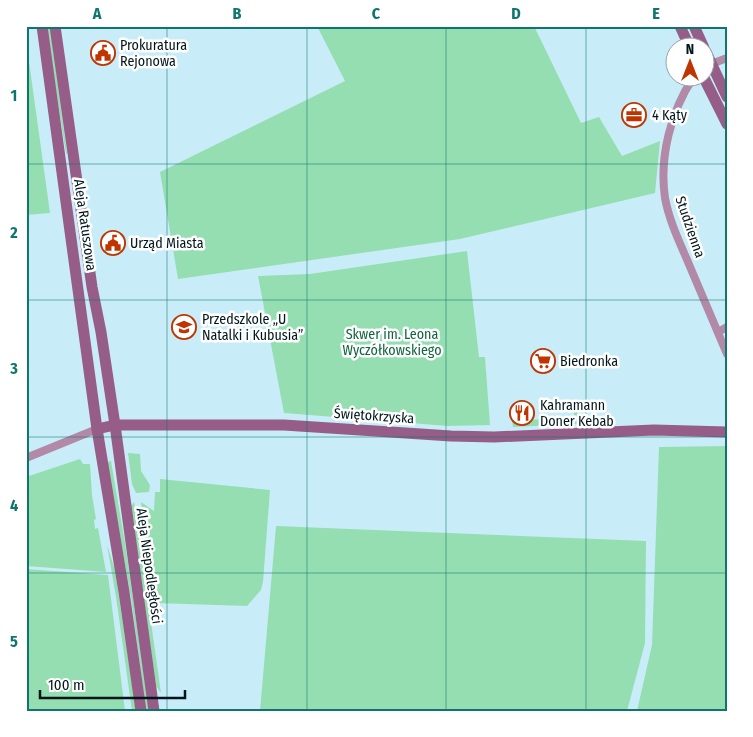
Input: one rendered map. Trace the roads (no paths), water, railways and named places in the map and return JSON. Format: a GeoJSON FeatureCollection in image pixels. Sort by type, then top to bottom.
{"type":"FeatureCollection","features":[{"type":"Feature","properties":{"kind":"street","name":"Aleja Ratuszowa"},"geometry":{"type":"LineString","coordinates":[[42,26],[97,428]]}},
{"type":"Feature","properties":{"kind":"street","name":"Aleja Ratuszowa"},"geometry":{"type":"LineString","coordinates":[[55,26],[92,287],[115,424]]}},
{"type":"Feature","properties":{"kind":"street"},"geometry":{"type":"LineString","coordinates":[[680,26],[685,38]]}},
{"type":"Feature","properties":{"kind":"street"},"geometry":{"type":"LineString","coordinates":[[694,26],[699,38]]}},
{"type":"Feature","properties":{"kind":"street"},"geometry":{"type":"LineString","coordinates":[[716,78],[727,96]]}},
{"type":"Feature","properties":{"kind":"street","name":"Studzienna"},"geometry":{"type":"LineString","coordinates":[[688,88],[674,116],[667,139],[664,185],[666,200],[674,228],[727,354]]}},
{"type":"Feature","properties":{"kind":"street"},"geometry":{"type":"LineString","coordinates":[[709,88],[727,124]]}},
{"type":"Feature","properties":{"kind":"street"},"geometry":{"type":"LineString","coordinates":[[79,290],[92,287]]}},
{"type":"Feature","properties":{"kind":"street"},"geometry":{"type":"LineString","coordinates":[[718,332],[727,327]]}},
{"type":"Feature","properties":{"kind":"street","name":"Świętokrzyska"},"geometry":{"type":"LineString","coordinates":[[26,458],[97,428],[115,424],[284,425],[494,437],[654,430],[727,432]]}},
{"type":"Feature","properties":{"kind":"street","name":"Aleja Niepodległości"},"geometry":{"type":"LineString","coordinates":[[115,424],[154,711]]}},
{"type":"Feature","properties":{"kind":"street","name":"Aleja Niepodległości"},"geometry":{"type":"LineString","coordinates":[[97,428],[141,711]]}},
{"type":"Feature","properties":{"kind":"place","name":"Prokuratura Rejonowa"},"geometry":{"type":"Point","coordinates":[103,53]}},
{"type":"Feature","properties":{"kind":"place","name":"4 Kąty"},"geometry":{"type":"Point","coordinates":[634,115]}},
{"type":"Feature","properties":{"kind":"place","name":"Urząd Miasta"},"geometry":{"type":"Point","coordinates":[113,243]}},
{"type":"Feature","properties":{"kind":"place","name":"Przedszkole „U Natalki i Kubusia”"},"geometry":{"type":"Point","coordinates":[184,327]}},
{"type":"Feature","properties":{"kind":"place","name":"Biedronka"},"geometry":{"type":"Point","coordinates":[543,361]}},
{"type":"Feature","properties":{"kind":"place","name":"Kahramann Doner Kebab"},"geometry":{"type":"Point","coordinates":[522,413]}},
{"type":"Feature","properties":{"kind":"park label","name":"Skwer im. Leona Wyczółkowskiego"},"geometry":{"type":"Point","coordinates":[392,342]}}]}
